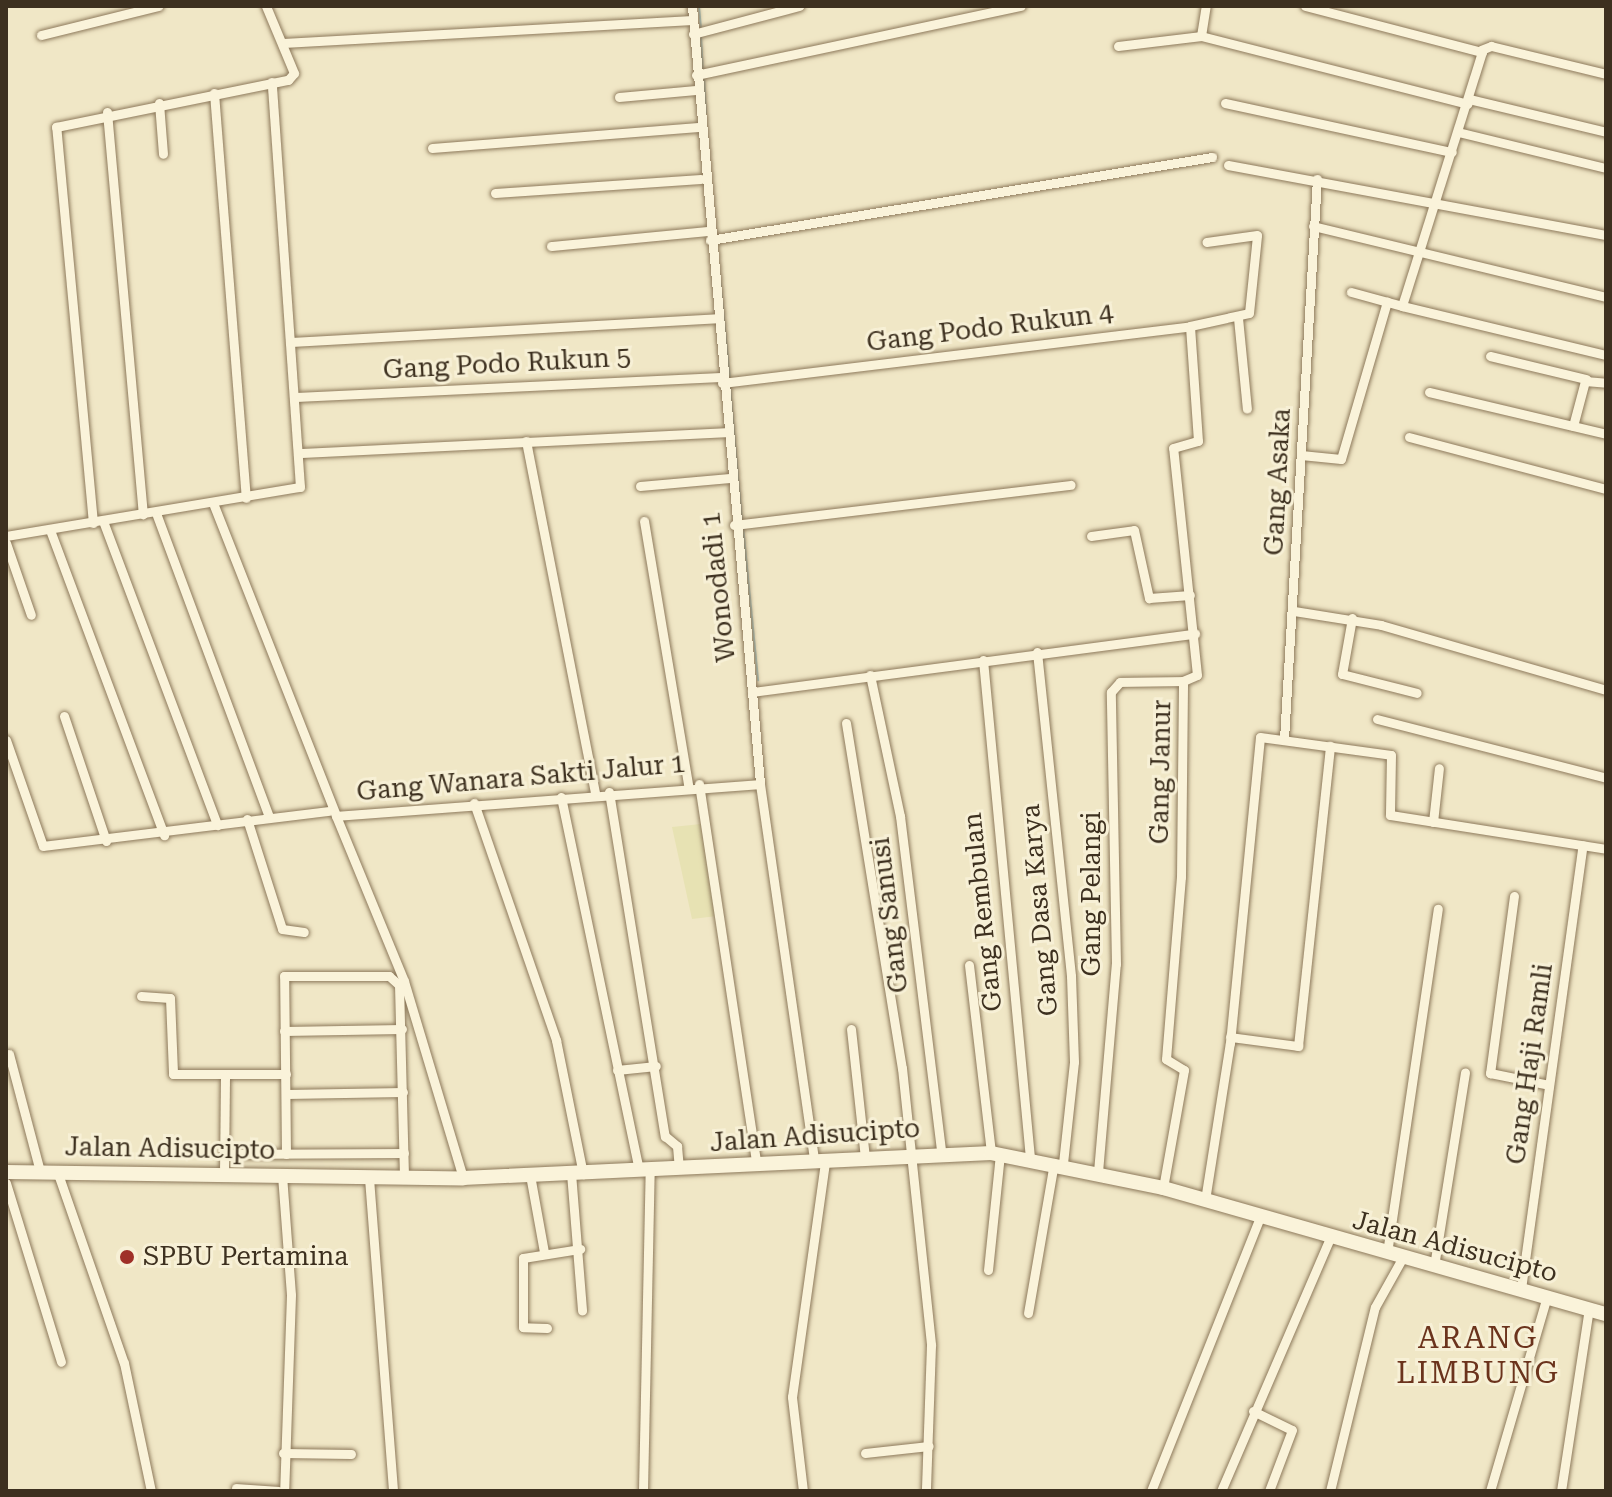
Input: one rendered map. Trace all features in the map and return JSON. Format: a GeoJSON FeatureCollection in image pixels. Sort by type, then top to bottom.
{"type":"FeatureCollection","features":[{"type":"Feature","properties":{"kind":"main road","name":"Jalan Adisucipto"},"geometry":{"type":"LineString","coordinates":[[6,1172],[463,1178],[757,1166],[941,1152],[996,1154],[1058,1163],[1163,1188],[1330,1238],[1606,1314]]}},
{"type":"Feature","properties":{"kind":"street"},"geometry":{"type":"LineString","coordinates":[[41,35],[158,6]]}},
{"type":"Feature","properties":{"kind":"street"},"geometry":{"type":"LineString","coordinates":[[217,825],[98,522],[55,130],[58,123],[272,82],[293,75],[266,6]]}},
{"type":"Feature","properties":{"kind":"street","name":"Wonodadi 1"},"geometry":{"type":"LineString","coordinates":[[692,6],[692,20],[698,33],[696,90],[701,179],[717,318],[725,432],[760,784],[819,1161],[792,1397],[803,1491]]}},
{"type":"Feature","properties":{"kind":"street"},"geometry":{"type":"LineString","coordinates":[[698,33],[799,6]]}},
{"type":"Feature","properties":{"kind":"street"},"geometry":{"type":"LineString","coordinates":[[696,75],[1021,6]]}},
{"type":"Feature","properties":{"kind":"street"},"geometry":{"type":"LineString","coordinates":[[1201,36],[1206,6]]}},
{"type":"Feature","properties":{"kind":"street"},"geometry":{"type":"LineString","coordinates":[[1305,6],[1481,50],[1491,46],[1606,74]]}},
{"type":"Feature","properties":{"kind":"street"},"geometry":{"type":"LineString","coordinates":[[283,43],[692,20]]}},
{"type":"Feature","properties":{"kind":"street"},"geometry":{"type":"LineString","coordinates":[[1118,46],[1201,36],[1468,102],[1606,132]]}},
{"type":"Feature","properties":{"kind":"street"},"geometry":{"type":"LineString","coordinates":[[1402,306],[1438,200],[1481,50]]}},
{"type":"Feature","properties":{"kind":"street"},"geometry":{"type":"LineString","coordinates":[[6,536],[297,490],[301,453],[272,82]]}},
{"type":"Feature","properties":{"kind":"street"},"geometry":{"type":"LineString","coordinates":[[619,97],[696,90]]}},
{"type":"Feature","properties":{"kind":"street"},"geometry":{"type":"LineString","coordinates":[[214,93],[246,498]]}},
{"type":"Feature","properties":{"kind":"street"},"geometry":{"type":"LineString","coordinates":[[159,103],[163,154]]}},
{"type":"Feature","properties":{"kind":"street"},"geometry":{"type":"LineString","coordinates":[[1225,103],[1452,152]]}},
{"type":"Feature","properties":{"kind":"street"},"geometry":{"type":"LineString","coordinates":[[107,112],[143,514]]}},
{"type":"Feature","properties":{"kind":"street"},"geometry":{"type":"LineString","coordinates":[[432,148],[698,127]]}},
{"type":"Feature","properties":{"kind":"street"},"geometry":{"type":"LineString","coordinates":[[1458,132],[1606,168]]}},
{"type":"Feature","properties":{"kind":"street"},"geometry":{"type":"LineString","coordinates":[[551,246],[734,236],[1212,157]]}},
{"type":"Feature","properties":{"kind":"street"},"geometry":{"type":"LineString","coordinates":[[1228,165],[1438,200],[1606,235]]}},
{"type":"Feature","properties":{"kind":"street"},"geometry":{"type":"LineString","coordinates":[[495,193],[701,179]]}},
{"type":"Feature","properties":{"kind":"street","name":"Gang Asaka"},"geometry":{"type":"LineString","coordinates":[[1284,739],[1294,611],[1317,179]]}},
{"type":"Feature","properties":{"kind":"street"},"geometry":{"type":"LineString","coordinates":[[1313,226],[1606,297]]}},
{"type":"Feature","properties":{"kind":"street"},"geometry":{"type":"LineString","coordinates":[[1206,242],[1257,236],[1252,309],[1238,318],[1247,409]]}},
{"type":"Feature","properties":{"kind":"street"},"geometry":{"type":"LineString","coordinates":[[1351,292],[1606,355]]}},
{"type":"Feature","properties":{"kind":"street"},"geometry":{"type":"LineString","coordinates":[[1301,455],[1341,459],[1387,302]]}},
{"type":"Feature","properties":{"kind":"street"},"geometry":{"type":"LineString","coordinates":[[291,342],[717,318]]}},
{"type":"Feature","properties":{"kind":"street","name":"Gang Podo Rukun 4"},"geometry":{"type":"LineString","coordinates":[[722,381],[1238,318]]}},
{"type":"Feature","properties":{"kind":"street","name":"Gang Janur"},"geometry":{"type":"LineString","coordinates":[[1163,1188],[1184,1070],[1166,1059],[1181,877],[1183,681],[1197,675],[1173,448],[1198,441],[1190,326]]}},
{"type":"Feature","properties":{"kind":"street"},"geometry":{"type":"LineString","coordinates":[[1490,356],[1606,383]]}},
{"type":"Feature","properties":{"kind":"street"},"geometry":{"type":"LineString","coordinates":[[1573,426],[1586,379]]}},
{"type":"Feature","properties":{"kind":"street","name":"Gang Podo Rukun 5"},"geometry":{"type":"LineString","coordinates":[[295,397],[722,381]]}},
{"type":"Feature","properties":{"kind":"street"},"geometry":{"type":"LineString","coordinates":[[1429,392],[1606,434]]}},
{"type":"Feature","properties":{"kind":"street"},"geometry":{"type":"LineString","coordinates":[[301,453],[725,432]]}},
{"type":"Feature","properties":{"kind":"street"},"geometry":{"type":"LineString","coordinates":[[1409,437],[1606,489]]}},
{"type":"Feature","properties":{"kind":"street"},"geometry":{"type":"LineString","coordinates":[[526,441],[595,793]]}},
{"type":"Feature","properties":{"kind":"street"},"geometry":{"type":"LineString","coordinates":[[640,486],[730,478]]}},
{"type":"Feature","properties":{"kind":"street"},"geometry":{"type":"LineString","coordinates":[[734,525],[1071,485]]}},
{"type":"Feature","properties":{"kind":"street","name":"Gang Wanara Sakti Jalur 1"},"geometry":{"type":"LineString","coordinates":[[213,503],[332,813],[699,784],[760,784]]}},
{"type":"Feature","properties":{"kind":"street"},"geometry":{"type":"LineString","coordinates":[[156,513],[269,817]]}},
{"type":"Feature","properties":{"kind":"street"},"geometry":{"type":"LineString","coordinates":[[644,521],[688,785]]}},
{"type":"Feature","properties":{"kind":"street"},"geometry":{"type":"LineString","coordinates":[[50,530],[164,835]]}},
{"type":"Feature","properties":{"kind":"street"},"geometry":{"type":"LineString","coordinates":[[1091,536],[1134,530],[1149,598],[1190,595]]}},
{"type":"Feature","properties":{"kind":"street"},"geometry":{"type":"LineString","coordinates":[[6,543],[31,615]]}},
{"type":"Feature","properties":{"kind":"street"},"geometry":{"type":"LineString","coordinates":[[1294,611],[1352,618],[1606,690]]}},
{"type":"Feature","properties":{"kind":"street"},"geometry":{"type":"LineString","coordinates":[[1352,618],[1342,674],[1417,693]]}},
{"type":"Feature","properties":{"kind":"street"},"geometry":{"type":"LineString","coordinates":[[752,692],[1037,652],[1195,634]]}},
{"type":"Feature","properties":{"kind":"street","name":"Gang Dasa Karya"},"geometry":{"type":"LineString","coordinates":[[1028,1313],[1058,1163],[1074,1062],[1071,976],[1037,652]]}},
{"type":"Feature","properties":{"kind":"street","name":"Gang Rembulan"},"geometry":{"type":"LineString","coordinates":[[983,660],[1030,1158]]}},
{"type":"Feature","properties":{"kind":"street","name":"Gang Sanusi"},"geometry":{"type":"LineString","coordinates":[[870,675],[900,816],[941,1152]]}},
{"type":"Feature","properties":{"kind":"street","name":"Gang Pelangi"},"geometry":{"type":"LineString","coordinates":[[1098,1172],[1116,964],[1111,692],[1120,682],[1183,681]]}},
{"type":"Feature","properties":{"kind":"street"},"geometry":{"type":"LineString","coordinates":[[64,716],[106,841]]}},
{"type":"Feature","properties":{"kind":"street"},"geometry":{"type":"LineString","coordinates":[[1377,719],[1606,778]]}},
{"type":"Feature","properties":{"kind":"street"},"geometry":{"type":"LineString","coordinates":[[846,723],[910,1154],[931,1345],[926,1491]]}},
{"type":"Feature","properties":{"kind":"street"},"geometry":{"type":"LineString","coordinates":[[1205,1200],[1230,1037],[1262,737],[1391,755],[1385,811],[1433,822],[1606,849]]}},
{"type":"Feature","properties":{"kind":"street"},"geometry":{"type":"LineString","coordinates":[[6,740],[41,845],[164,835],[247,819],[332,813],[404,981],[463,1178]]}},
{"type":"Feature","properties":{"kind":"street"},"geometry":{"type":"LineString","coordinates":[[1230,1037],[1292,1049],[1299,1042],[1330,746]]}},
{"type":"Feature","properties":{"kind":"street"},"geometry":{"type":"LineString","coordinates":[[1433,822],[1439,768]]}},
{"type":"Feature","properties":{"kind":"street"},"geometry":{"type":"LineString","coordinates":[[699,784],[757,1166]]}},
{"type":"Feature","properties":{"kind":"street"},"geometry":{"type":"LineString","coordinates":[[609,792],[665,1136],[677,1146],[679,1168]]}},
{"type":"Feature","properties":{"kind":"street"},"geometry":{"type":"LineString","coordinates":[[561,797],[617,1070],[645,1170],[643,1491]]}},
{"type":"Feature","properties":{"kind":"street"},"geometry":{"type":"LineString","coordinates":[[474,803],[556,1040],[577,1174],[582,1311]]}},
{"type":"Feature","properties":{"kind":"street"},"geometry":{"type":"LineString","coordinates":[[247,819],[282,929],[304,932]]}},
{"type":"Feature","properties":{"kind":"street","name":"Gang Haji Ramli"},"geometry":{"type":"LineString","coordinates":[[1521,1289],[1583,845]]}},
{"type":"Feature","properties":{"kind":"street"},"geometry":{"type":"LineString","coordinates":[[1514,896],[1490,1073],[1549,1085]]}},
{"type":"Feature","properties":{"kind":"street"},"geometry":{"type":"LineString","coordinates":[[1387,1253],[1438,909]]}},
{"type":"Feature","properties":{"kind":"street"},"geometry":{"type":"LineString","coordinates":[[969,965],[996,1154],[988,1270]]}},
{"type":"Feature","properties":{"kind":"street"},"geometry":{"type":"LineString","coordinates":[[286,1154],[285,974],[393,978],[402,1029],[404,1178]]}},
{"type":"Feature","properties":{"kind":"street"},"geometry":{"type":"LineString","coordinates":[[141,996],[170,998],[171,1073],[225,1076],[286,1074]]}},
{"type":"Feature","properties":{"kind":"street"},"geometry":{"type":"LineString","coordinates":[[284,1031],[402,1029]]}},
{"type":"Feature","properties":{"kind":"street"},"geometry":{"type":"LineString","coordinates":[[851,1029],[865,1158]]}},
{"type":"Feature","properties":{"kind":"street"},"geometry":{"type":"LineString","coordinates":[[9,1054],[40,1171]]}},
{"type":"Feature","properties":{"kind":"street"},"geometry":{"type":"LineString","coordinates":[[617,1070],[656,1066]]}},
{"type":"Feature","properties":{"kind":"street"},"geometry":{"type":"LineString","coordinates":[[1434,1266],[1465,1072]]}},
{"type":"Feature","properties":{"kind":"street"},"geometry":{"type":"LineString","coordinates":[[224,1173],[225,1076]]}},
{"type":"Feature","properties":{"kind":"street"},"geometry":{"type":"LineString","coordinates":[[286,1094],[403,1092]]}},
{"type":"Feature","properties":{"kind":"street"},"geometry":{"type":"LineString","coordinates":[[224,1154],[404,1153]]}},
{"type":"Feature","properties":{"kind":"street"},"geometry":{"type":"LineString","coordinates":[[57,1171],[124,1363],[151,1491]]}},
{"type":"Feature","properties":{"kind":"street"},"geometry":{"type":"LineString","coordinates":[[236,1488],[281,1491],[291,1295],[282,1175]]}},
{"type":"Feature","properties":{"kind":"street"},"geometry":{"type":"LineString","coordinates":[[530,1175],[544,1252]]}},
{"type":"Feature","properties":{"kind":"street"},"geometry":{"type":"LineString","coordinates":[[369,1178],[393,1491]]}},
{"type":"Feature","properties":{"kind":"street"},"geometry":{"type":"LineString","coordinates":[[6,1183],[61,1362]]}},
{"type":"Feature","properties":{"kind":"street"},"geometry":{"type":"LineString","coordinates":[[1151,1491],[1260,1217]]}},
{"type":"Feature","properties":{"kind":"street"},"geometry":{"type":"LineString","coordinates":[[1221,1491],[1330,1238]]}},
{"type":"Feature","properties":{"kind":"street"},"geometry":{"type":"LineString","coordinates":[[547,1328],[523,1327],[523,1258],[544,1252],[580,1249]]}},
{"type":"Feature","properties":{"kind":"street"},"geometry":{"type":"LineString","coordinates":[[1330,1491],[1375,1307],[1403,1257]]}},
{"type":"Feature","properties":{"kind":"street"},"geometry":{"type":"LineString","coordinates":[[1490,1491],[1547,1296]]}},
{"type":"Feature","properties":{"kind":"street"},"geometry":{"type":"LineString","coordinates":[[1561,1491],[1589,1309]]}},
{"type":"Feature","properties":{"kind":"street"},"geometry":{"type":"LineString","coordinates":[[1253,1411],[1292,1430],[1269,1491]]}},
{"type":"Feature","properties":{"kind":"street"},"geometry":{"type":"LineString","coordinates":[[865,1453],[929,1446]]}},
{"type":"Feature","properties":{"kind":"street"},"geometry":{"type":"LineString","coordinates":[[283,1453],[351,1454]]}},
{"type":"Feature","properties":{"kind":"shaded area"},"geometry":{"type":"Polygon","coordinates":[[[701,824],[717,916],[692,919],[672,827],[701,824]]]}},
{"type":"Feature","properties":{"kind":"waterway"},"geometry":{"type":"LineString","coordinates":[[699,6],[701,29]]}},
{"type":"Feature","properties":{"kind":"waterway"},"geometry":{"type":"LineString","coordinates":[[701,36],[703,69]]}},
{"type":"Feature","properties":{"kind":"waterway"},"geometry":{"type":"LineString","coordinates":[[704,76],[706,113]]}},
{"type":"Feature","properties":{"kind":"waterway"},"geometry":{"type":"LineString","coordinates":[[720,279],[730,380]]}},
{"type":"Feature","properties":{"kind":"waterway"},"geometry":{"type":"LineString","coordinates":[[730,386],[742,520]]}},
{"type":"Feature","properties":{"kind":"waterway"},"geometry":{"type":"LineString","coordinates":[[743,526],[758,680]]}},
{"type":"Feature","properties":{"kind":"place","name":"SPBU Pertamina"},"geometry":{"type":"Point","coordinates":[127,1257]}},
{"type":"Feature","properties":{"kind":"district","name":"ARANG LIMBUNG"},"geometry":{"type":"Point","coordinates":[1478,1355]}}]}
